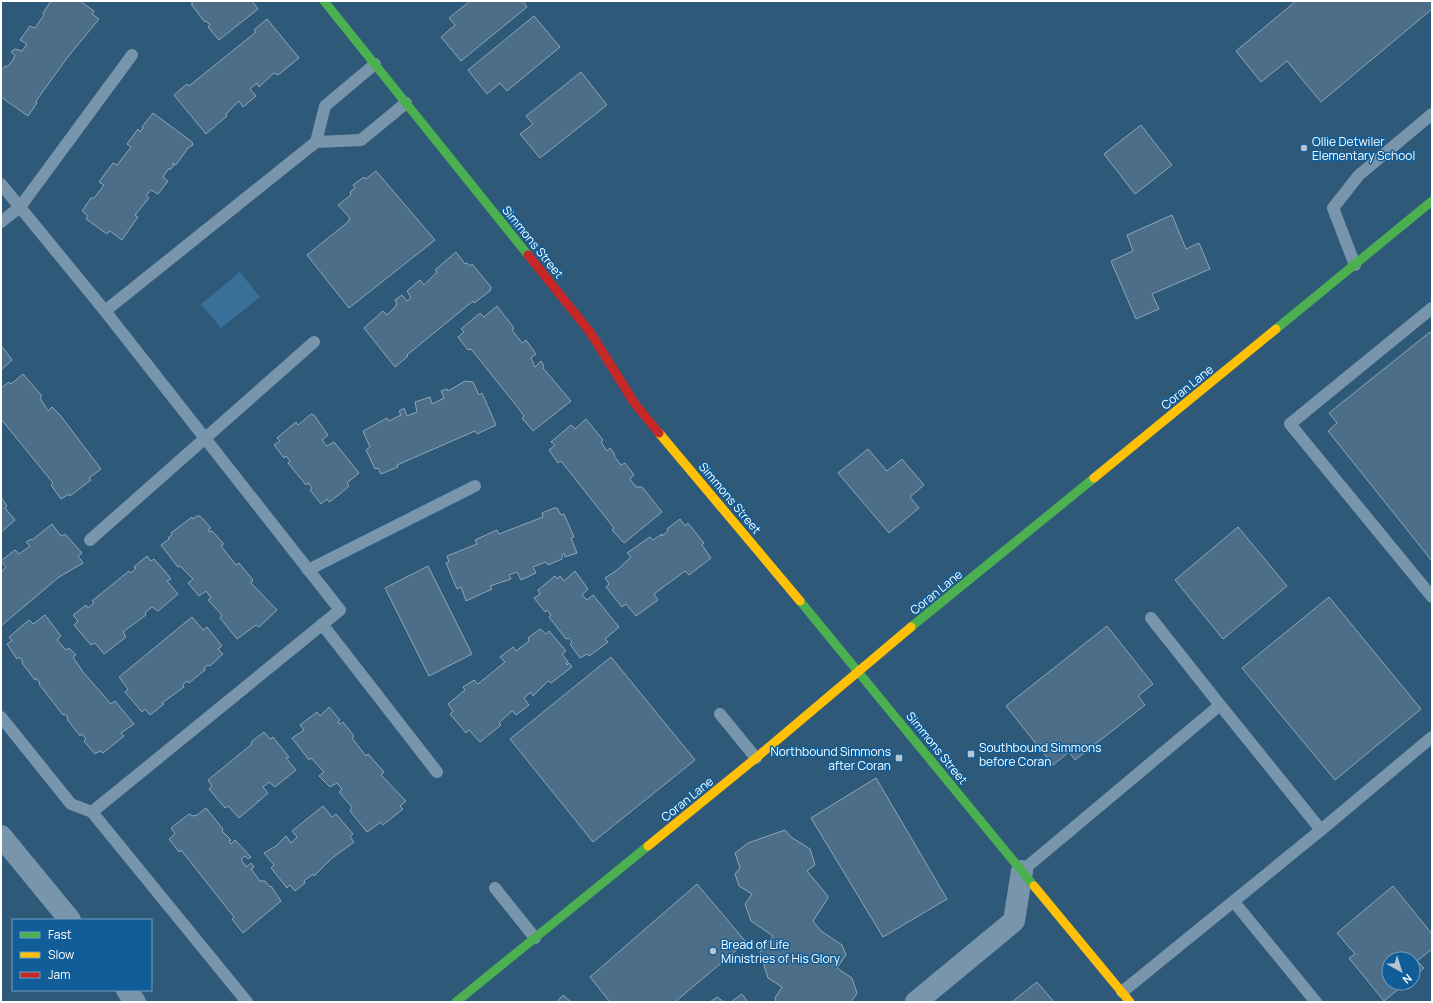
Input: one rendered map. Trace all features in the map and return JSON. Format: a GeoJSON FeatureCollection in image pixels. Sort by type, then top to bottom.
{"type":"FeatureCollection","features":[{"type":"Feature","properties":{"kind":"main road","name":"Simmons Street"},"geometry":{"type":"LineString","coordinates":[[324,1],[590,332],[635,404],[858,671],[1130,1002]]}},
{"type":"Feature","properties":{"kind":"main road","name":"Coran Lane"},"geometry":{"type":"LineString","coordinates":[[456,1002],[756,758],[858,671],[1432,201]]}},
{"type":"Feature","properties":{"kind":"street"},"geometry":{"type":"LineString","coordinates":[[1,836],[69,919]]}},
{"type":"Feature","properties":{"kind":"street"},"geometry":{"type":"LineString","coordinates":[[916,1002],[1014,921],[1022,871]]}},
{"type":"Feature","properties":{"kind":"street"},"geometry":{"type":"LineString","coordinates":[[128,991],[136,1002]]}},
{"type":"Feature","properties":{"kind":"lane"},"geometry":{"type":"LineString","coordinates":[[1,222],[20,207],[132,54]]}},
{"type":"Feature","properties":{"kind":"lane"},"geometry":{"type":"LineString","coordinates":[[316,142],[325,106],[375,64]]}},
{"type":"Feature","properties":{"kind":"lane"},"geometry":{"type":"LineString","coordinates":[[105,311],[316,142],[361,140],[406,104]]}},
{"type":"Feature","properties":{"kind":"lane"},"geometry":{"type":"LineString","coordinates":[[1355,264],[1333,208],[1359,176],[1432,114]]}},
{"type":"Feature","properties":{"kind":"lane"},"geometry":{"type":"LineString","coordinates":[[1,184],[105,311],[204,439],[340,610],[92,812]]}},
{"type":"Feature","properties":{"kind":"lane"},"geometry":{"type":"LineString","coordinates":[[1432,308],[1290,424],[1432,597]]}},
{"type":"Feature","properties":{"kind":"lane"},"geometry":{"type":"LineString","coordinates":[[90,540],[314,342]]}},
{"type":"Feature","properties":{"kind":"lane"},"geometry":{"type":"LineString","coordinates":[[308,570],[475,486]]}},
{"type":"Feature","properties":{"kind":"lane"},"geometry":{"type":"LineString","coordinates":[[1151,618],[1322,830]]}},
{"type":"Feature","properties":{"kind":"lane"},"geometry":{"type":"LineString","coordinates":[[322,624],[437,772]]}},
{"type":"Feature","properties":{"kind":"lane"},"geometry":{"type":"LineString","coordinates":[[1022,871],[1220,705]]}},
{"type":"Feature","properties":{"kind":"lane"},"geometry":{"type":"LineString","coordinates":[[720,714],[756,758]]}},
{"type":"Feature","properties":{"kind":"lane"},"geometry":{"type":"LineString","coordinates":[[1,717],[71,804],[92,812],[247,1002]]}},
{"type":"Feature","properties":{"kind":"lane"},"geometry":{"type":"LineString","coordinates":[[1122,992],[1322,830],[1432,737]]}},
{"type":"Feature","properties":{"kind":"lane"},"geometry":{"type":"LineString","coordinates":[[495,888],[535,938]]}},
{"type":"Feature","properties":{"kind":"lane"},"geometry":{"type":"LineString","coordinates":[[1234,902],[1316,1002]]}},
{"type":"Feature","properties":{"kind":"water"},"geometry":{"type":"Polygon","coordinates":[[[240,272],[260,297],[221,328],[201,304],[240,272]]]}},
{"type":"Feature","properties":{"kind":"building"},"geometry":{"type":"Polygon","coordinates":[[[51,1],[80,1],[94,11],[92,14],[99,19],[67,58],[36,101],[37,103],[28,116],[1,97],[1,70],[5,66],[7,67],[13,60],[15,55],[11,52],[15,49],[22,51],[27,44],[20,40],[30,26],[35,28],[51,1]]]}},
{"type":"Feature","properties":{"kind":"building"},"geometry":{"type":"Polygon","coordinates":[[[191,1],[252,1],[258,9],[219,40],[208,27],[210,25],[206,21],[205,22],[191,4],[193,4],[191,1]]]}},
{"type":"Feature","properties":{"kind":"building"},"geometry":{"type":"Polygon","coordinates":[[[470,1],[523,1],[527,7],[461,61],[441,37],[455,25],[449,18],[470,1]]]}},
{"type":"Feature","properties":{"kind":"building"},"geometry":{"type":"Polygon","coordinates":[[[1296,1],[1432,1],[1432,9],[1321,102],[1287,61],[1261,82],[1236,51],[1296,1]]]}},
{"type":"Feature","properties":{"kind":"building"},"geometry":{"type":"Polygon","coordinates":[[[534,16],[560,47],[507,91],[500,83],[487,94],[468,70],[534,16]]]}},
{"type":"Feature","properties":{"kind":"building"},"geometry":{"type":"Polygon","coordinates":[[[267,19],[299,58],[278,75],[274,73],[259,87],[257,83],[250,89],[256,96],[243,107],[239,101],[226,114],[227,116],[206,134],[174,95],[187,84],[189,86],[256,32],[254,30],[267,19]]]}},
{"type":"Feature","properties":{"kind":"building"},"geometry":{"type":"Polygon","coordinates":[[[581,72],[607,105],[540,158],[520,134],[533,124],[526,116],[581,72]]]}},
{"type":"Feature","properties":{"kind":"building"},"geometry":{"type":"Polygon","coordinates":[[[153,113],[192,142],[193,145],[188,148],[176,165],[172,163],[174,165],[170,170],[169,168],[163,177],[168,181],[158,194],[151,190],[146,196],[149,198],[135,215],[138,217],[122,240],[110,231],[107,234],[86,219],[88,216],[82,211],[91,198],[94,198],[104,185],[99,182],[113,163],[117,165],[131,147],[127,144],[138,129],[140,132],[153,113]]]}},
{"type":"Feature","properties":{"kind":"building"},"geometry":{"type":"Polygon","coordinates":[[[1141,125],[1172,165],[1135,194],[1104,154],[1141,125]]]}},
{"type":"Feature","properties":{"kind":"building"},"geometry":{"type":"Polygon","coordinates":[[[376,171],[435,240],[349,308],[307,255],[348,222],[350,218],[338,205],[351,195],[350,192],[355,188],[353,185],[364,177],[366,179],[376,171]]]}},
{"type":"Feature","properties":{"kind":"building"},"geometry":{"type":"Polygon","coordinates":[[[1172,215],[1186,249],[1199,243],[1210,269],[1152,294],[1159,309],[1136,319],[1111,261],[1133,251],[1127,235],[1172,215]]]}},
{"type":"Feature","properties":{"kind":"building"},"geometry":{"type":"Polygon","coordinates":[[[456,252],[465,264],[467,263],[470,266],[472,264],[491,287],[490,291],[474,303],[473,301],[407,355],[408,356],[395,367],[364,328],[383,311],[387,315],[397,304],[395,300],[402,295],[407,301],[411,298],[407,291],[420,280],[424,285],[437,272],[435,270],[456,252]]]}},
{"type":"Feature","properties":{"kind":"building"},"geometry":{"type":"Polygon","coordinates":[[[497,306],[514,328],[512,330],[522,343],[526,340],[536,354],[531,358],[535,367],[541,361],[544,366],[543,368],[571,401],[533,431],[522,418],[524,416],[519,409],[471,349],[468,350],[458,337],[464,332],[461,329],[480,313],[484,317],[497,306]]]}},
{"type":"Feature","properties":{"kind":"building"},"geometry":{"type":"Polygon","coordinates":[[[1430,332],[1432,335],[1432,561],[1328,431],[1337,423],[1329,413],[1430,332]]]}},
{"type":"Feature","properties":{"kind":"building"},"geometry":{"type":"Polygon","coordinates":[[[1,345],[12,360],[1,370],[1,345]]]}},
{"type":"Feature","properties":{"kind":"building"},"geometry":{"type":"Polygon","coordinates":[[[23,374],[42,396],[40,398],[48,411],[52,407],[60,415],[101,469],[89,478],[91,480],[70,496],[69,494],[61,499],[51,485],[53,483],[1,419],[1,388],[9,382],[11,384],[23,374]]]}},
{"type":"Feature","properties":{"kind":"building"},"geometry":{"type":"Polygon","coordinates":[[[465,381],[473,382],[479,395],[482,393],[496,425],[477,434],[475,431],[397,465],[398,467],[381,474],[378,468],[375,469],[366,450],[370,447],[363,431],[387,418],[389,421],[401,415],[399,411],[404,408],[407,416],[417,412],[415,402],[430,397],[432,404],[444,398],[441,391],[447,389],[448,391],[465,381]]]}},
{"type":"Feature","properties":{"kind":"building"},"geometry":{"type":"Polygon","coordinates":[[[311,414],[314,415],[328,435],[322,440],[327,446],[334,442],[359,473],[347,483],[349,486],[340,494],[329,502],[327,499],[321,504],[310,490],[312,488],[308,483],[306,485],[288,463],[290,461],[286,456],[284,458],[274,445],[280,441],[277,438],[296,422],[298,425],[311,414]]]}},
{"type":"Feature","properties":{"kind":"building"},"geometry":{"type":"Polygon","coordinates":[[[586,419],[603,440],[601,442],[607,451],[610,448],[621,465],[625,463],[634,475],[630,479],[636,487],[642,487],[662,512],[624,543],[612,530],[614,528],[561,461],[558,463],[549,450],[555,445],[551,442],[571,425],[575,429],[586,419]]]}},
{"type":"Feature","properties":{"kind":"building"},"geometry":{"type":"Polygon","coordinates":[[[868,449],[887,471],[902,459],[924,485],[910,497],[919,508],[889,533],[838,473],[868,449]]]}},
{"type":"Feature","properties":{"kind":"building"},"geometry":{"type":"Polygon","coordinates":[[[1,497],[7,506],[5,508],[15,520],[1,532],[1,497]]]}},
{"type":"Feature","properties":{"kind":"building"},"geometry":{"type":"Polygon","coordinates":[[[557,508],[561,515],[564,514],[574,537],[571,538],[577,553],[565,557],[564,553],[562,555],[562,559],[548,565],[546,562],[533,567],[536,573],[521,580],[517,572],[509,575],[511,579],[490,586],[492,589],[466,601],[461,587],[457,589],[446,563],[449,562],[447,556],[477,544],[475,540],[497,530],[499,534],[543,517],[542,513],[557,508]]]}},
{"type":"Feature","properties":{"kind":"building"},"geometry":{"type":"Polygon","coordinates":[[[200,516],[211,528],[208,530],[210,532],[212,531],[224,544],[221,546],[236,565],[239,563],[253,580],[251,583],[277,610],[259,627],[256,625],[237,639],[220,618],[222,615],[208,600],[211,598],[206,591],[199,596],[188,583],[193,579],[180,566],[178,567],[161,545],[169,539],[168,538],[172,535],[171,533],[192,517],[193,519],[200,516]]]}},
{"type":"Feature","properties":{"kind":"building"},"geometry":{"type":"Polygon","coordinates":[[[680,519],[685,526],[688,523],[704,543],[702,545],[711,558],[689,575],[685,571],[654,594],[658,600],[636,616],[626,604],[622,607],[606,587],[609,584],[605,578],[617,570],[631,557],[627,553],[650,537],[653,540],[662,534],[662,536],[668,531],[667,529],[680,519]]]}},
{"type":"Feature","properties":{"kind":"building"},"geometry":{"type":"Polygon","coordinates":[[[52,524],[61,536],[65,534],[82,553],[78,556],[83,563],[59,577],[1,626],[1,572],[6,567],[1,561],[15,550],[19,554],[30,546],[26,542],[31,539],[32,540],[52,524]]]}},
{"type":"Feature","properties":{"kind":"building"},"geometry":{"type":"Polygon","coordinates":[[[1238,527],[1287,586],[1223,639],[1175,580],[1238,527]]]}},
{"type":"Feature","properties":{"kind":"building"},"geometry":{"type":"Polygon","coordinates":[[[147,556],[151,561],[154,559],[163,569],[171,579],[167,581],[178,594],[158,611],[152,607],[145,613],[146,615],[123,632],[126,637],[104,654],[95,643],[91,645],[74,625],[78,621],[73,615],[86,605],[88,608],[94,603],[92,601],[129,571],[131,573],[136,568],[134,567],[147,556]]]}},
{"type":"Feature","properties":{"kind":"building"},"geometry":{"type":"Polygon","coordinates":[[[428,566],[472,654],[429,676],[385,588],[428,566]]]}},
{"type":"Feature","properties":{"kind":"building"},"geometry":{"type":"Polygon","coordinates":[[[575,571],[588,589],[582,595],[587,600],[593,595],[619,627],[605,639],[608,642],[589,656],[587,654],[580,658],[570,644],[572,642],[569,638],[566,639],[549,617],[551,615],[547,610],[545,612],[534,598],[540,594],[538,590],[555,576],[558,579],[560,576],[564,581],[575,571]]]}},
{"type":"Feature","properties":{"kind":"building"},"geometry":{"type":"Polygon","coordinates":[[[1329,597],[1421,709],[1335,780],[1242,668],[1329,597]]]}},
{"type":"Feature","properties":{"kind":"building"},"geometry":{"type":"Polygon","coordinates":[[[45,615],[61,636],[57,640],[66,650],[69,648],[76,655],[73,657],[83,672],[111,704],[115,701],[134,724],[121,733],[124,736],[103,753],[100,751],[95,754],[84,741],[86,739],[82,734],[80,736],[65,714],[63,715],[39,684],[40,683],[36,678],[35,680],[19,657],[17,659],[7,644],[12,641],[9,637],[29,620],[33,624],[45,615]]]}},
{"type":"Feature","properties":{"kind":"building"},"geometry":{"type":"Polygon","coordinates":[[[192,617],[203,630],[207,627],[222,646],[218,649],[223,654],[210,666],[208,665],[204,668],[205,670],[189,683],[187,681],[183,685],[184,687],[162,703],[164,704],[150,715],[145,709],[142,712],[125,692],[128,689],[119,677],[192,617]]]}},
{"type":"Feature","properties":{"kind":"building"},"geometry":{"type":"Polygon","coordinates":[[[1107,626],[1153,684],[1138,696],[1145,705],[1075,760],[1069,752],[1053,765],[1006,706],[1107,626]]]}},
{"type":"Feature","properties":{"kind":"building"},"geometry":{"type":"Polygon","coordinates":[[[540,629],[546,634],[549,631],[566,651],[562,654],[568,662],[566,663],[567,665],[569,663],[572,667],[551,683],[548,681],[533,696],[531,692],[524,698],[529,705],[516,715],[512,711],[499,723],[501,725],[480,742],[469,730],[466,733],[450,714],[453,711],[448,704],[465,690],[463,687],[474,680],[478,684],[505,662],[500,657],[513,647],[516,651],[529,641],[528,638],[540,629]]]}},
{"type":"Feature","properties":{"kind":"building"},"geometry":{"type":"Polygon","coordinates":[[[611,657],[695,760],[593,842],[510,739],[611,657]]]}},
{"type":"Feature","properties":{"kind":"building"},"geometry":{"type":"Polygon","coordinates":[[[329,707],[340,720],[338,722],[340,724],[343,722],[354,736],[352,738],[366,756],[368,754],[384,772],[381,775],[406,801],[400,806],[403,809],[383,825],[381,822],[367,832],[350,811],[352,807],[339,792],[342,789],[337,783],[330,787],[319,776],[324,772],[311,758],[309,760],[292,738],[304,730],[300,725],[317,712],[320,716],[329,707]]]}},
{"type":"Feature","properties":{"kind":"building"},"geometry":{"type":"Polygon","coordinates":[[[264,732],[270,739],[273,737],[289,757],[286,758],[296,770],[275,787],[269,782],[263,787],[268,793],[259,801],[258,800],[258,802],[239,818],[228,806],[225,808],[209,789],[212,786],[208,780],[252,744],[251,742],[264,732]]]}},
{"type":"Feature","properties":{"kind":"building"},"geometry":{"type":"Polygon","coordinates":[[[876,778],[947,899],[883,937],[811,818],[876,778]]]}},
{"type":"Feature","properties":{"kind":"building"},"geometry":{"type":"Polygon","coordinates":[[[323,806],[332,817],[336,814],[353,834],[350,837],[354,842],[331,859],[314,876],[313,874],[304,881],[305,883],[295,891],[290,885],[287,888],[271,868],[274,865],[264,853],[276,846],[286,836],[291,843],[297,837],[292,831],[323,806]]]}},
{"type":"Feature","properties":{"kind":"building"},"geometry":{"type":"Polygon","coordinates":[[[206,808],[223,829],[222,831],[231,840],[229,841],[231,844],[235,840],[251,857],[248,859],[245,856],[241,859],[246,867],[251,863],[254,867],[251,869],[260,881],[265,881],[270,887],[271,886],[281,901],[243,933],[232,919],[234,917],[181,850],[179,852],[169,839],[175,834],[171,828],[189,814],[193,816],[197,815],[206,808]]]}},
{"type":"Feature","properties":{"kind":"building"},"geometry":{"type":"Polygon","coordinates":[[[785,830],[791,837],[810,849],[815,865],[807,871],[828,898],[813,921],[821,931],[842,945],[846,955],[837,968],[852,978],[857,993],[851,1002],[776,1002],[775,998],[782,987],[768,978],[760,952],[773,936],[751,921],[745,904],[752,894],[739,886],[735,874],[740,868],[735,853],[748,843],[785,830]]]}},
{"type":"Feature","properties":{"kind":"building"},"geometry":{"type":"Polygon","coordinates":[[[697,884],[746,942],[675,1002],[610,1002],[590,977],[697,884]]]}},
{"type":"Feature","properties":{"kind":"building"},"geometry":{"type":"Polygon","coordinates":[[[1393,886],[1432,934],[1432,949],[1421,958],[1421,951],[1381,951],[1381,991],[1396,991],[1384,1001],[1349,958],[1355,954],[1337,933],[1393,886]]]}},
{"type":"Feature","properties":{"kind":"building"},"geometry":{"type":"Polygon","coordinates":[[[1037,982],[1054,1002],[1012,1002],[1037,982]]]}},
{"type":"Feature","properties":{"kind":"building"},"geometry":{"type":"Polygon","coordinates":[[[742,994],[748,1002],[731,1002],[742,994]]]}},
{"type":"Feature","properties":{"kind":"building"},"geometry":{"type":"Polygon","coordinates":[[[563,995],[571,1002],[557,1002],[563,995]]]}},
{"type":"Feature","properties":{"kind":"building"},"geometry":{"type":"Polygon","coordinates":[[[717,997],[724,1002],[710,1002],[717,997]]]}},
{"type":"Feature","properties":{"kind":"traffic: fast"},"geometry":{"type":"LineString","coordinates":[[324,1],[528,255]]}},
{"type":"Feature","properties":{"kind":"traffic: fast"},"geometry":{"type":"LineString","coordinates":[[1276,329],[1432,201]]}},
{"type":"Feature","properties":{"kind":"traffic: fast"},"geometry":{"type":"LineString","coordinates":[[911,627],[1094,478]]}},
{"type":"Feature","properties":{"kind":"traffic: fast"},"geometry":{"type":"LineString","coordinates":[[800,601],[1034,886]]}},
{"type":"Feature","properties":{"kind":"traffic: fast"},"geometry":{"type":"LineString","coordinates":[[456,1002],[648,846]]}},
{"type":"Feature","properties":{"kind":"traffic: slow"},"geometry":{"type":"LineString","coordinates":[[1094,478],[1276,329]]}},
{"type":"Feature","properties":{"kind":"traffic: slow"},"geometry":{"type":"LineString","coordinates":[[659,433],[800,601]]}},
{"type":"Feature","properties":{"kind":"traffic: slow"},"geometry":{"type":"LineString","coordinates":[[648,846],[756,758],[911,627]]}},
{"type":"Feature","properties":{"kind":"traffic: slow"},"geometry":{"type":"LineString","coordinates":[[1034,886],[1130,1002]]}},
{"type":"Feature","properties":{"kind":"traffic: jam"},"geometry":{"type":"LineString","coordinates":[[528,255],[590,332],[635,404],[659,433]]}},
{"type":"Feature","properties":{"kind":"place","name":"Ollie Detwiler Elementary School"},"geometry":{"type":"Point","coordinates":[1304,148]}},
{"type":"Feature","properties":{"kind":"place","name":"Southbound Simmons before Coran"},"geometry":{"type":"Point","coordinates":[971,754]}},
{"type":"Feature","properties":{"kind":"place","name":"Northbound Simmons after Coran"},"geometry":{"type":"Point","coordinates":[899,758]}},
{"type":"Feature","properties":{"kind":"place","name":"Bread of Life Ministries of His Glory"},"geometry":{"type":"Point","coordinates":[713,951]}}]}
